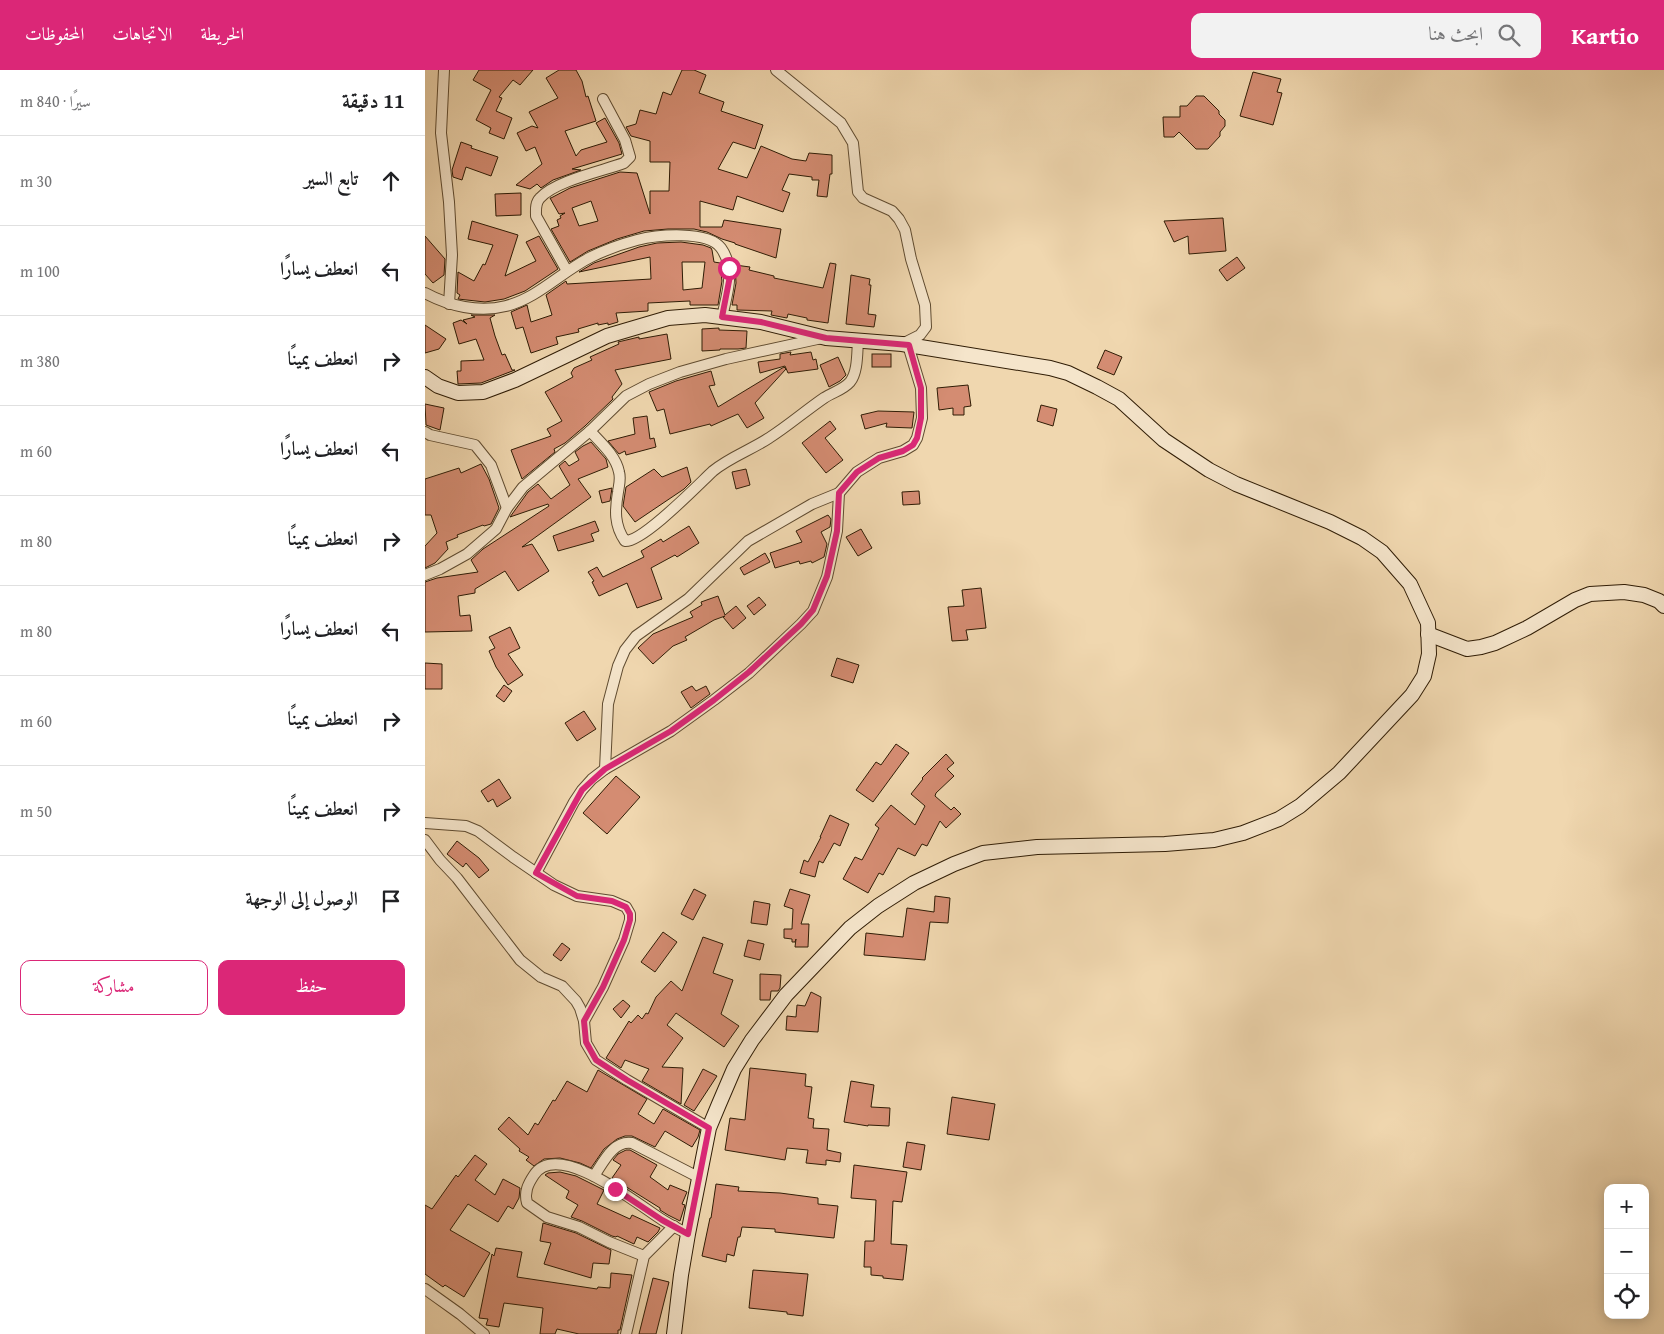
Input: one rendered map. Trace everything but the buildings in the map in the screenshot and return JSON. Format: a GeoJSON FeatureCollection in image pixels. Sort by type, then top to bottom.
{"type":"FeatureCollection","features":[{"type":"Feature","properties":{"kind":"street"},"geometry":{"type":"LineString","coordinates":[[444,70],[441,133],[449,202],[452,255],[449,304]]}},
{"type":"Feature","properties":{"kind":"street"},"geometry":{"type":"LineString","coordinates":[[776,70],[841,123],[853,143],[858,192],[863,198],[893,211],[905,230],[911,259],[925,305],[925,328],[920,335],[905,344]]}},
{"type":"Feature","properties":{"kind":"street"},"geometry":{"type":"LineString","coordinates":[[567,271],[537,216],[536,207],[539,199],[552,188],[624,163],[630,157],[625,140],[603,99]]}},
{"type":"Feature","properties":{"kind":"street"},"geometry":{"type":"LineString","coordinates":[[425,293],[449,304],[487,309],[503,307],[538,292],[592,256],[637,240],[678,236],[711,240],[716,242],[722,249],[730,276],[722,317]]}},
{"type":"Feature","properties":{"kind":"street"},"geometry":{"type":"LineString","coordinates":[[425,377],[438,386],[458,393],[483,392],[515,380],[607,336],[668,318],[705,315],[761,322],[826,338],[905,344],[1050,368],[1068,373],[1119,399],[1164,440],[1209,470],[1236,484],[1330,522],[1362,538],[1382,552],[1409,584],[1428,623],[1429,654],[1424,676],[1412,695],[1339,774],[1300,806],[1279,819],[1243,833],[1214,840],[1165,844],[1037,847],[983,853],[913,883],[878,906],[850,928],[786,995],[752,1040],[734,1069],[709,1128],[681,1275],[674,1334]]}},
{"type":"Feature","properties":{"kind":"street"},"geometry":{"type":"LineString","coordinates":[[425,575],[467,554],[495,529],[507,508],[523,487],[591,431],[626,396],[679,372],[726,359],[826,338]]}},
{"type":"Feature","properties":{"kind":"street"},"geometry":{"type":"LineString","coordinates":[[591,431],[615,460],[620,480],[615,512],[617,526],[623,539],[629,541],[638,537],[681,504],[715,470],[769,438],[825,398],[845,387],[852,379],[858,341]]}},
{"type":"Feature","properties":{"kind":"street"},"geometry":{"type":"LineString","coordinates":[[605,769],[608,704],[618,666],[625,650],[636,636],[688,599],[747,541],[812,504],[839,493],[857,472],[879,458],[903,451],[913,445],[917,438],[921,418],[921,388],[905,344]]}},
{"type":"Feature","properties":{"kind":"street"},"geometry":{"type":"LineString","coordinates":[[425,432],[430,435],[475,445],[491,465],[507,508]]}},
{"type":"Feature","properties":{"kind":"street"},"geometry":{"type":"LineString","coordinates":[[536,873],[582,790],[605,769],[671,731],[714,700],[749,672],[801,624],[813,610],[827,576],[837,531],[839,493]]}},
{"type":"Feature","properties":{"kind":"street"},"geometry":{"type":"LineString","coordinates":[[1428,634],[1467,649],[1481,647],[1495,643],[1527,628],[1575,600],[1590,594],[1625,592],[1644,595],[1664,606]]}},
{"type":"Feature","properties":{"kind":"street"},"geometry":{"type":"LineString","coordinates":[[425,823],[466,826],[478,830],[536,873],[577,896],[612,901],[626,907],[630,914],[630,920],[624,940],[603,987],[584,1021]]}},
{"type":"Feature","properties":{"kind":"street"},"geometry":{"type":"LineString","coordinates":[[425,840],[457,878],[520,960],[541,977],[561,986],[576,1001],[584,1021],[586,1042],[596,1060],[709,1128]]}},
{"type":"Feature","properties":{"kind":"street"},"geometry":{"type":"LineString","coordinates":[[595,1176],[607,1157],[618,1145],[626,1142],[700,1178]]}},
{"type":"Feature","properties":{"kind":"street"},"geometry":{"type":"LineString","coordinates":[[644,1256],[579,1227],[547,1217],[527,1203],[525,1196],[528,1183],[536,1171],[543,1166],[561,1164],[595,1176],[688,1234]]}},
{"type":"Feature","properties":{"kind":"street"},"geometry":{"type":"LineString","coordinates":[[626,1334],[644,1256],[674,1226]]}},
{"type":"Feature","properties":{"kind":"street"},"geometry":{"type":"LineString","coordinates":[[425,1289],[460,1314],[483,1334]]}},
{"type":"Feature","properties":{"kind":"route"},"geometry":{"type":"LineString","coordinates":[[615,1189],[662,1220],[688,1234],[709,1128],[627,1080],[596,1060],[590,1053],[586,1042],[584,1021],[603,987],[624,940],[630,914],[626,907],[612,901],[577,896],[536,873],[574,802],[593,779],[631,753],[671,731],[714,700],[749,672],[801,624],[813,610],[827,576],[837,531],[839,493],[857,472],[879,458],[903,451],[913,445],[917,438],[921,418],[921,388],[909,345],[826,338],[761,322],[722,317],[730,276],[729,268]]}}]}
